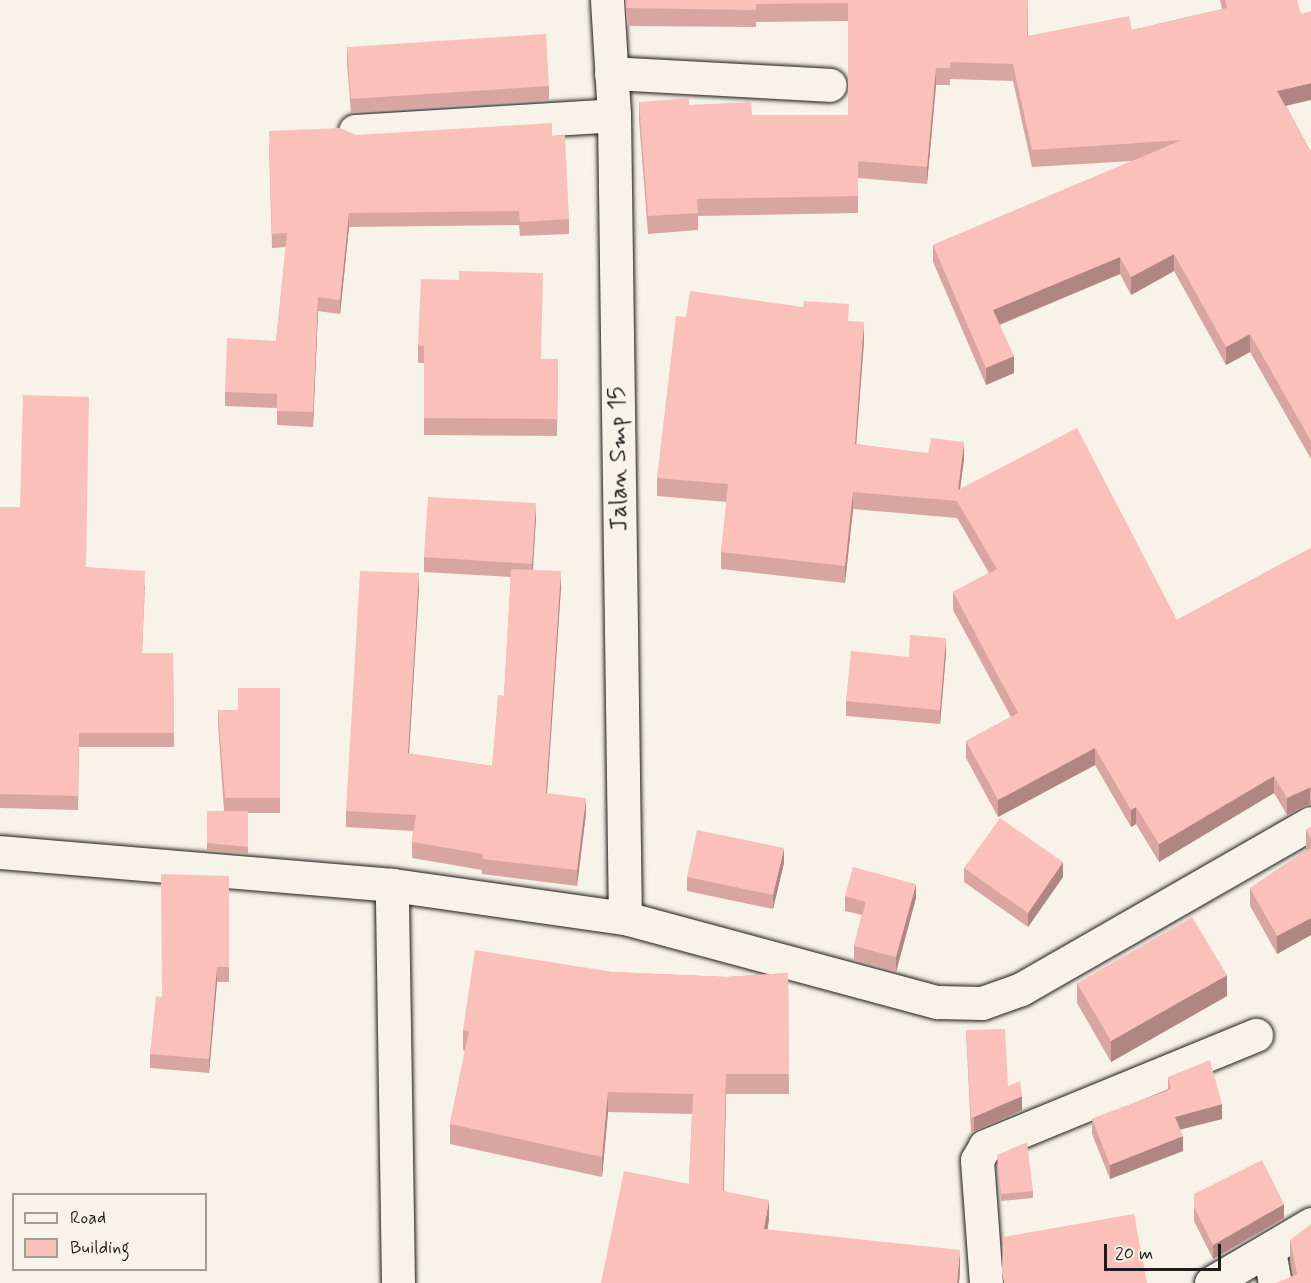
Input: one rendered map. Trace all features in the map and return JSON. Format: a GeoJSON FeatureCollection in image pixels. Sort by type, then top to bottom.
{"type":"FeatureCollection","features":[{"type":"Feature","properties":{"kind":"street","name":"Jalan Smp 15"},"geometry":{"type":"LineString","coordinates":[[608,0],[610,73],[614,115],[625,918]]}},
{"type":"Feature","properties":{"kind":"street"},"geometry":{"type":"LineString","coordinates":[[610,73],[830,85]]}},
{"type":"Feature","properties":{"kind":"street"},"geometry":{"type":"LineString","coordinates":[[355,131],[614,115]]}},
{"type":"Feature","properties":{"kind":"street"},"geometry":{"type":"LineString","coordinates":[[0,852],[392,885],[625,918],[937,1002],[982,1003],[1022,989],[1311,823]]}},
{"type":"Feature","properties":{"kind":"street"},"geometry":{"type":"LineString","coordinates":[[392,885],[398,1283]]}},
{"type":"Feature","properties":{"kind":"street"},"geometry":{"type":"LineString","coordinates":[[986,1283],[977,1160],[985,1146],[1256,1035]]}},
{"type":"Feature","properties":{"kind":"street"},"geometry":{"type":"LineString","coordinates":[[1212,1283],[1311,1224]]}},
{"type":"Feature","properties":{"kind":"street"},"geometry":{"type":"LineString","coordinates":[[1269,1250],[1275,1283]]}},
{"type":"Feature","properties":{"kind":"building"},"geometry":{"type":"Polygon","coordinates":[[[627,0],[1028,0],[1027,36],[1129,16],[1132,30],[1227,8],[1225,0],[1297,0],[1301,14],[1311,11],[1311,83],[1277,91],[1311,152],[1311,441],[1250,334],[1226,347],[1174,254],[1131,277],[1120,257],[993,310],[1014,356],[986,368],[933,245],[1182,140],[1032,150],[1013,64],[950,62],[950,68],[936,68],[927,167],[858,161],[858,196],[697,199],[698,213],[648,216],[639,102],[689,98],[689,105],[751,102],[752,115],[848,115],[848,3],[756,4],[756,10],[627,8],[627,0]]]}},
{"type":"Feature","properties":{"kind":"building"},"geometry":{"type":"Polygon","coordinates":[[[546,34],[549,86],[351,99],[347,47],[546,34]]]}},
{"type":"Feature","properties":{"kind":"building"},"geometry":{"type":"Polygon","coordinates":[[[552,123],[552,136],[565,135],[569,219],[520,222],[519,211],[349,213],[340,300],[318,297],[313,412],[277,411],[277,394],[225,392],[227,338],[276,341],[287,233],[272,234],[269,131],[340,128],[356,135],[552,123]]]}},
{"type":"Feature","properties":{"kind":"building"},"geometry":{"type":"Polygon","coordinates":[[[459,271],[543,273],[541,359],[558,359],[557,419],[424,418],[424,346],[418,345],[421,279],[459,280],[459,271]]]}},
{"type":"Feature","properties":{"kind":"building"},"geometry":{"type":"Polygon","coordinates":[[[690,291],[803,307],[804,301],[849,304],[848,321],[864,322],[855,444],[928,453],[931,438],[964,442],[958,490],[1077,428],[1177,620],[1311,548],[1311,787],[1287,798],[1274,776],[1159,844],[1136,807],[1131,810],[1095,748],[998,800],[966,741],[1018,713],[953,592],[997,569],[957,501],[853,492],[845,566],[721,552],[728,484],[657,478],[676,316],[686,317],[690,291]]]}},
{"type":"Feature","properties":{"kind":"building"},"geometry":{"type":"Polygon","coordinates":[[[23,395],[89,397],[86,567],[145,571],[142,653],[173,653],[174,733],[79,733],[78,796],[0,794],[0,507],[20,507],[23,395]]]}},
{"type":"Feature","properties":{"kind":"building"},"geometry":{"type":"Polygon","coordinates":[[[428,497],[536,503],[532,564],[424,557],[428,497]]]}},
{"type":"Feature","properties":{"kind":"building"},"geometry":{"type":"Polygon","coordinates":[[[511,569],[561,571],[546,793],[586,798],[577,870],[482,859],[483,854],[412,842],[416,815],[346,811],[360,571],[419,573],[408,753],[492,766],[498,695],[504,696],[511,569]]]}},
{"type":"Feature","properties":{"kind":"building"},"geometry":{"type":"Polygon","coordinates":[[[910,635],[946,638],[940,710],[846,701],[851,651],[909,657],[910,635]]]}},
{"type":"Feature","properties":{"kind":"building"},"geometry":{"type":"Polygon","coordinates":[[[238,688],[280,688],[280,798],[225,798],[218,710],[238,710],[238,688]]]}},
{"type":"Feature","properties":{"kind":"building"},"geometry":{"type":"Polygon","coordinates":[[[207,811],[248,811],[248,847],[207,843],[207,811]]]}},
{"type":"Feature","properties":{"kind":"building"},"geometry":{"type":"Polygon","coordinates":[[[1000,818],[1063,862],[1028,913],[964,868],[1000,818]]]}},
{"type":"Feature","properties":{"kind":"building"},"geometry":{"type":"Polygon","coordinates":[[[1311,827],[1311,839],[1306,830],[1311,827]]]}},
{"type":"Feature","properties":{"kind":"building"},"geometry":{"type":"Polygon","coordinates":[[[697,830],[784,848],[773,895],[687,877],[697,830]]]}},
{"type":"Feature","properties":{"kind":"building"},"geometry":{"type":"Polygon","coordinates":[[[1311,848],[1311,918],[1277,936],[1250,888],[1311,848]]]}},
{"type":"Feature","properties":{"kind":"building"},"geometry":{"type":"Polygon","coordinates":[[[853,867],[916,884],[896,957],[854,946],[866,902],[845,896],[853,867]]]}},
{"type":"Feature","properties":{"kind":"building"},"geometry":{"type":"Polygon","coordinates":[[[161,874],[229,876],[229,967],[217,967],[209,1059],[150,1054],[156,996],[162,997],[161,874]]]}},
{"type":"Feature","properties":{"kind":"building"},"geometry":{"type":"Polygon","coordinates":[[[1192,917],[1227,975],[1111,1041],[1077,983],[1192,917]]]}},
{"type":"Feature","properties":{"kind":"building"},"geometry":{"type":"Polygon","coordinates":[[[475,950],[613,972],[726,977],[788,973],[789,1074],[726,1074],[723,1191],[769,1200],[764,1229],[960,1250],[957,1283],[601,1283],[624,1171],[689,1184],[693,1094],[608,1092],[602,1157],[450,1124],[469,1031],[463,1030],[475,950]]]}},
{"type":"Feature","properties":{"kind":"building"},"geometry":{"type":"Polygon","coordinates":[[[1005,1029],[1008,1086],[1020,1081],[1022,1096],[971,1118],[966,1030],[1005,1029]]]}},
{"type":"Feature","properties":{"kind":"building"},"geometry":{"type":"Polygon","coordinates":[[[1210,1060],[1222,1104],[1175,1117],[1183,1136],[1110,1165],[1092,1119],[1171,1089],[1168,1077],[1210,1060]]]}},
{"type":"Feature","properties":{"kind":"building"},"geometry":{"type":"Polygon","coordinates":[[[1027,1142],[1033,1191],[1001,1194],[997,1155],[1027,1142]]]}},
{"type":"Feature","properties":{"kind":"building"},"geometry":{"type":"Polygon","coordinates":[[[1262,1160],[1284,1204],[1213,1245],[1194,1207],[1194,1194],[1262,1160]]]}},
{"type":"Feature","properties":{"kind":"building"},"geometry":{"type":"Polygon","coordinates":[[[1134,1214],[1147,1283],[1004,1283],[1003,1237],[1134,1214]]]}},
{"type":"Feature","properties":{"kind":"building"},"geometry":{"type":"Polygon","coordinates":[[[1311,1224],[1311,1283],[1276,1283],[1297,1274],[1290,1240],[1311,1224]]]}}]}
